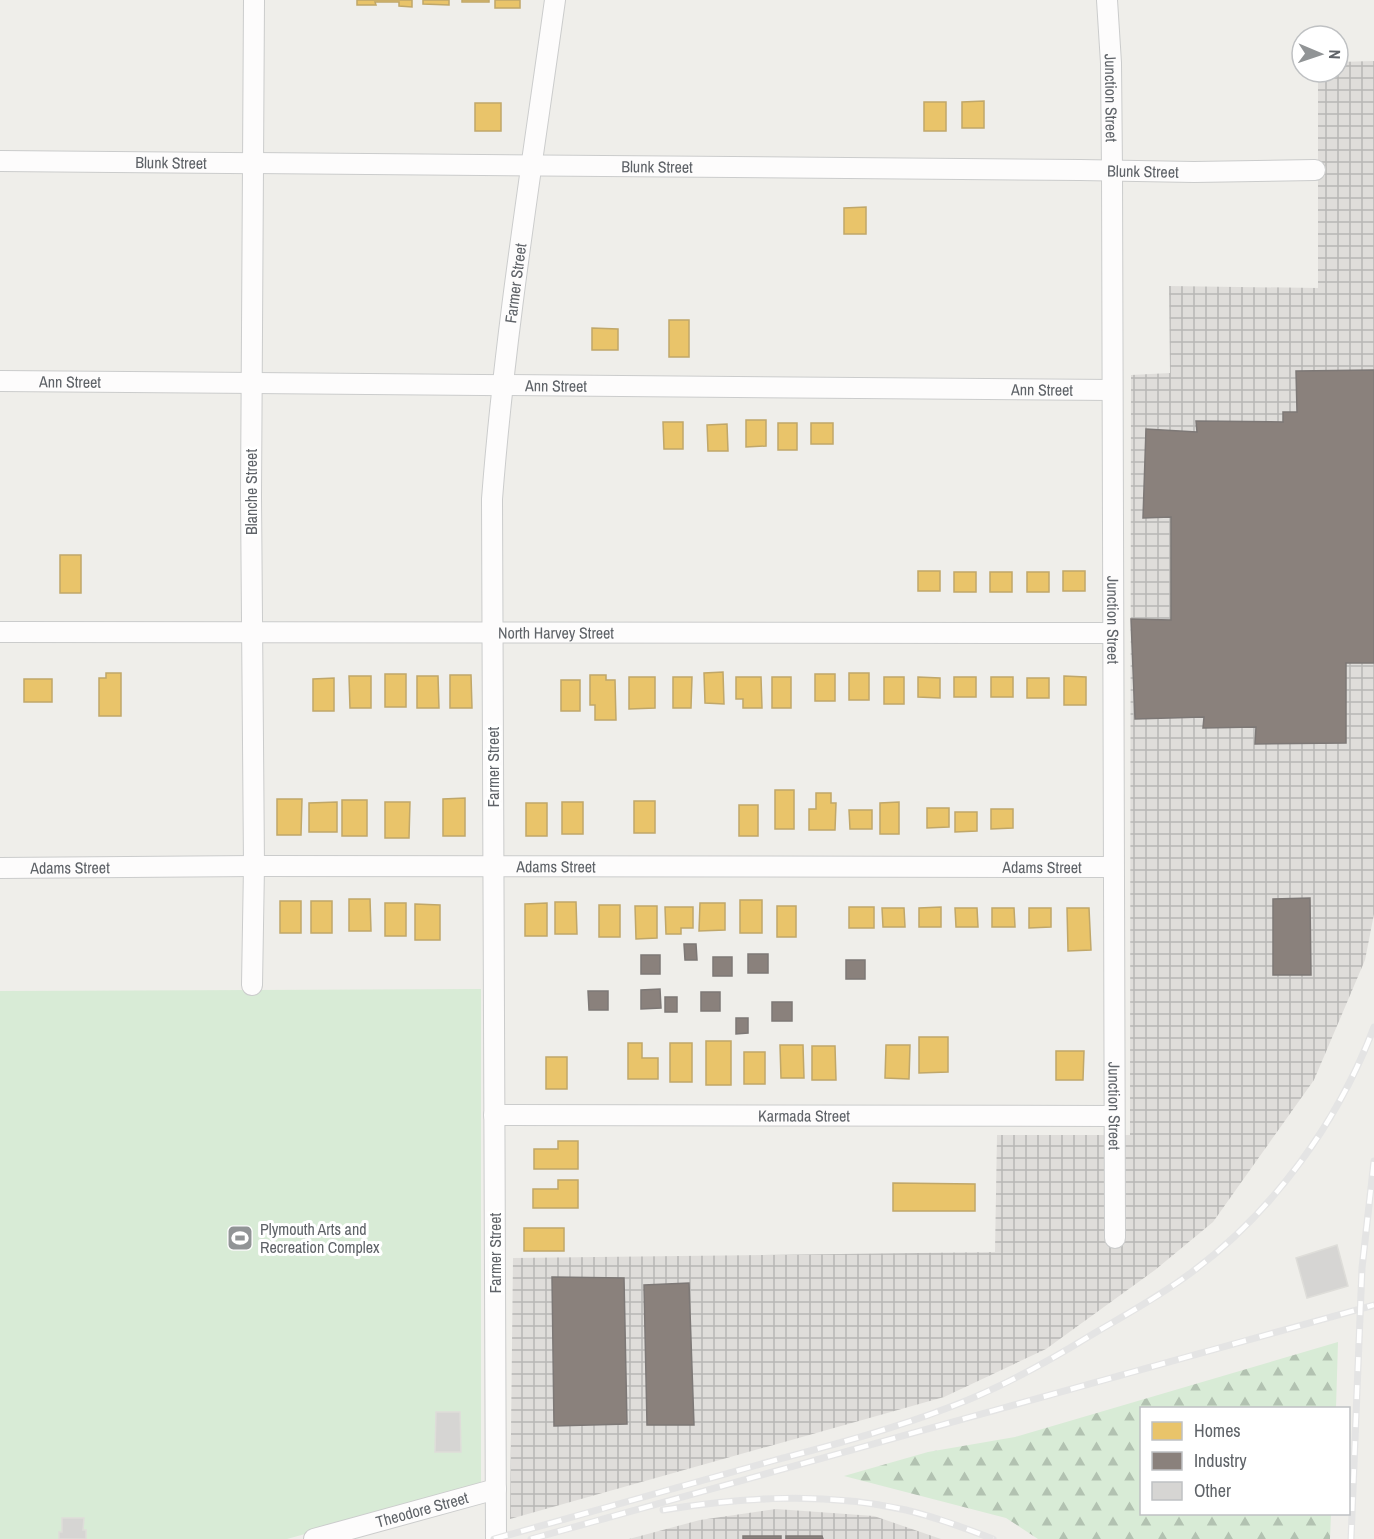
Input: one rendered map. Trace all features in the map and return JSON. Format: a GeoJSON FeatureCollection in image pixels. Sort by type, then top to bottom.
{"type":"FeatureCollection","features":[{"type":"Feature","properties":{"kind":"street","name":"Blanche Street"},"geometry":{"type":"LineString","coordinates":[[252,985],[254,0]]}},
{"type":"Feature","properties":{"kind":"street","name":"Farmer Street"},"geometry":{"type":"LineString","coordinates":[[496,1539],[492,523],[502,386],[555,0]]}},
{"type":"Feature","properties":{"kind":"street","name":"Junction Street"},"geometry":{"type":"LineString","coordinates":[[1107,0],[1111,63],[1112,171],[1116,1238]]}},
{"type":"Feature","properties":{"kind":"street","name":"Blunk Street"},"geometry":{"type":"LineString","coordinates":[[0,161],[1194,172],[1315,170]]}},
{"type":"Feature","properties":{"kind":"street","name":"Ann Street"},"geometry":{"type":"LineString","coordinates":[[0,381],[1112,390]]}},
{"type":"Feature","properties":{"kind":"street","name":"North Harvey Street"},"geometry":{"type":"LineString","coordinates":[[0,632],[1112,633]]}},
{"type":"Feature","properties":{"kind":"street","name":"Adams Street"},"geometry":{"type":"LineString","coordinates":[[0,868],[1113,867]]}},
{"type":"Feature","properties":{"kind":"street","name":"Karmada Street"},"geometry":{"type":"LineString","coordinates":[[494,1115],[1114,1116]]}},
{"type":"Feature","properties":{"kind":"street","name":"Theodore Street"},"geometry":{"type":"LineString","coordinates":[[314,1539],[496,1489]]}},
{"type":"Feature","properties":{"kind":"shaded area"},"geometry":{"type":"Polygon","coordinates":[[[1374,61],[1374,914],[1365,960],[1314,1080],[1213,1222],[1155,1270],[1046,1349],[944,1397],[510,1519],[513,1258],[995,1252],[997,1135],[1130,1135],[1131,375],[1170,373],[1169,286],[1318,288],[1318,84],[1350,84],[1350,62],[1374,61]]]}},
{"type":"Feature","properties":{"kind":"shaded area"},"geometry":{"type":"Polygon","coordinates":[[[776,1509],[874,1516],[941,1539],[629,1539],[700,1520],[776,1509]]]}},
{"type":"Feature","properties":{"kind":"green space","name":"Plymouth Arts and Recreation Complex"},"geometry":{"type":"Polygon","coordinates":[[[481,989],[481,1485],[287,1539],[0,1539],[0,991],[481,989]]]}},
{"type":"Feature","properties":{"kind":"green space"},"geometry":{"type":"Polygon","coordinates":[[[1338,1342],[1336,1407],[1140,1407],[1140,1515],[1331,1515],[1330,1539],[1038,1539],[1006,1518],[844,1476],[928,1452],[1015,1437],[1338,1342]]]}},
{"type":"Feature","properties":{"kind":"building: Homes"},"geometry":{"type":"Polygon","coordinates":[[[357,0],[412,0],[412,7],[399,6],[399,2],[357,5],[357,0]]]}},
{"type":"Feature","properties":{"kind":"building: Homes"},"geometry":{"type":"Polygon","coordinates":[[[423,0],[449,0],[449,5],[423,4],[423,0]]]}},
{"type":"Feature","properties":{"kind":"building: Homes"},"geometry":{"type":"Polygon","coordinates":[[[462,0],[489,0],[489,2],[462,2],[462,0]]]}},
{"type":"Feature","properties":{"kind":"building: Homes"},"geometry":{"type":"Polygon","coordinates":[[[495,0],[520,0],[520,8],[495,8],[495,0]]]}},
{"type":"Feature","properties":{"kind":"building: Homes"},"geometry":{"type":"Polygon","coordinates":[[[984,101],[984,128],[962,128],[962,102],[984,101]]]}},
{"type":"Feature","properties":{"kind":"building: Homes"},"geometry":{"type":"Polygon","coordinates":[[[924,102],[946,102],[946,131],[924,131],[924,102]]]}},
{"type":"Feature","properties":{"kind":"building: Homes"},"geometry":{"type":"Polygon","coordinates":[[[475,103],[501,103],[501,131],[475,131],[475,103]]]}},
{"type":"Feature","properties":{"kind":"building: Homes"},"geometry":{"type":"Polygon","coordinates":[[[866,207],[866,234],[844,234],[844,208],[866,207]]]}},
{"type":"Feature","properties":{"kind":"building: Homes"},"geometry":{"type":"Polygon","coordinates":[[[669,320],[689,320],[689,357],[669,357],[669,320]]]}},
{"type":"Feature","properties":{"kind":"building: Homes"},"geometry":{"type":"Polygon","coordinates":[[[592,328],[618,329],[618,350],[592,350],[592,328]]]}},
{"type":"Feature","properties":{"kind":"building: Homes"},"geometry":{"type":"Polygon","coordinates":[[[746,420],[766,420],[766,446],[746,447],[746,420]]]}},
{"type":"Feature","properties":{"kind":"building: Homes"},"geometry":{"type":"Polygon","coordinates":[[[663,422],[683,422],[683,449],[664,449],[663,422]]]}},
{"type":"Feature","properties":{"kind":"building: Homes"},"geometry":{"type":"Polygon","coordinates":[[[778,423],[797,423],[797,450],[778,450],[778,423]]]}},
{"type":"Feature","properties":{"kind":"building: Homes"},"geometry":{"type":"Polygon","coordinates":[[[811,423],[833,423],[833,444],[811,444],[811,423]]]}},
{"type":"Feature","properties":{"kind":"building: Homes"},"geometry":{"type":"Polygon","coordinates":[[[727,424],[728,451],[708,451],[707,425],[727,424]]]}},
{"type":"Feature","properties":{"kind":"building: Homes"},"geometry":{"type":"Polygon","coordinates":[[[60,555],[81,555],[81,593],[60,593],[60,555]]]}},
{"type":"Feature","properties":{"kind":"building: Homes"},"geometry":{"type":"Polygon","coordinates":[[[918,571],[940,571],[940,591],[918,591],[918,571]]]}},
{"type":"Feature","properties":{"kind":"building: Homes"},"geometry":{"type":"Polygon","coordinates":[[[1063,571],[1085,571],[1085,591],[1063,591],[1063,571]]]}},
{"type":"Feature","properties":{"kind":"building: Homes"},"geometry":{"type":"Polygon","coordinates":[[[954,572],[976,572],[976,592],[954,592],[954,572]]]}},
{"type":"Feature","properties":{"kind":"building: Homes"},"geometry":{"type":"Polygon","coordinates":[[[990,572],[1012,572],[1012,592],[990,592],[990,572]]]}},
{"type":"Feature","properties":{"kind":"building: Homes"},"geometry":{"type":"Polygon","coordinates":[[[1027,572],[1049,572],[1049,592],[1027,592],[1027,572]]]}},
{"type":"Feature","properties":{"kind":"building: Homes"},"geometry":{"type":"Polygon","coordinates":[[[723,672],[724,704],[705,703],[704,673],[723,672]]]}},
{"type":"Feature","properties":{"kind":"building: Homes"},"geometry":{"type":"Polygon","coordinates":[[[106,673],[121,673],[121,716],[99,716],[99,678],[106,678],[106,673]]]}},
{"type":"Feature","properties":{"kind":"building: Homes"},"geometry":{"type":"Polygon","coordinates":[[[849,673],[869,673],[869,700],[849,700],[849,673]]]}},
{"type":"Feature","properties":{"kind":"building: Homes"},"geometry":{"type":"Polygon","coordinates":[[[385,674],[406,674],[406,707],[385,707],[385,674]]]}},
{"type":"Feature","properties":{"kind":"building: Homes"},"geometry":{"type":"Polygon","coordinates":[[[815,674],[835,674],[835,701],[815,701],[815,674]]]}},
{"type":"Feature","properties":{"kind":"building: Homes"},"geometry":{"type":"Polygon","coordinates":[[[450,675],[471,675],[472,708],[450,708],[450,675]]]}},
{"type":"Feature","properties":{"kind":"building: Homes"},"geometry":{"type":"Polygon","coordinates":[[[590,675],[606,675],[606,680],[615,680],[616,720],[595,720],[595,705],[590,705],[590,675]]]}},
{"type":"Feature","properties":{"kind":"building: Homes"},"geometry":{"type":"Polygon","coordinates":[[[349,676],[371,676],[371,708],[350,708],[349,676]]]}},
{"type":"Feature","properties":{"kind":"building: Homes"},"geometry":{"type":"Polygon","coordinates":[[[417,676],[438,676],[439,708],[417,708],[417,676]]]}},
{"type":"Feature","properties":{"kind":"building: Homes"},"geometry":{"type":"Polygon","coordinates":[[[1064,676],[1086,677],[1086,705],[1064,705],[1064,676]]]}},
{"type":"Feature","properties":{"kind":"building: Homes"},"geometry":{"type":"Polygon","coordinates":[[[629,677],[655,677],[655,708],[629,709],[629,677]]]}},
{"type":"Feature","properties":{"kind":"building: Homes"},"geometry":{"type":"Polygon","coordinates":[[[673,677],[692,677],[691,708],[673,708],[673,677]]]}},
{"type":"Feature","properties":{"kind":"building: Homes"},"geometry":{"type":"Polygon","coordinates":[[[736,677],[761,677],[762,708],[743,708],[743,699],[736,699],[736,677]]]}},
{"type":"Feature","properties":{"kind":"building: Homes"},"geometry":{"type":"Polygon","coordinates":[[[772,677],[791,677],[791,708],[772,708],[772,677]]]}},
{"type":"Feature","properties":{"kind":"building: Homes"},"geometry":{"type":"Polygon","coordinates":[[[884,677],[904,677],[904,704],[884,704],[884,677]]]}},
{"type":"Feature","properties":{"kind":"building: Homes"},"geometry":{"type":"Polygon","coordinates":[[[918,677],[940,678],[940,698],[918,697],[918,677]]]}},
{"type":"Feature","properties":{"kind":"building: Homes"},"geometry":{"type":"Polygon","coordinates":[[[954,677],[976,677],[976,697],[954,697],[954,677]]]}},
{"type":"Feature","properties":{"kind":"building: Homes"},"geometry":{"type":"Polygon","coordinates":[[[991,677],[1013,677],[1013,697],[991,697],[991,677]]]}},
{"type":"Feature","properties":{"kind":"building: Homes"},"geometry":{"type":"Polygon","coordinates":[[[334,678],[334,711],[313,711],[313,679],[334,678]]]}},
{"type":"Feature","properties":{"kind":"building: Homes"},"geometry":{"type":"Polygon","coordinates":[[[1027,678],[1049,678],[1049,698],[1027,698],[1027,678]]]}},
{"type":"Feature","properties":{"kind":"building: Homes"},"geometry":{"type":"Polygon","coordinates":[[[24,679],[52,679],[52,702],[24,702],[24,679]]]}},
{"type":"Feature","properties":{"kind":"building: Homes"},"geometry":{"type":"Polygon","coordinates":[[[561,680],[580,680],[580,711],[561,711],[561,680]]]}},
{"type":"Feature","properties":{"kind":"building: Homes"},"geometry":{"type":"Polygon","coordinates":[[[775,790],[794,790],[794,829],[775,829],[775,790]]]}},
{"type":"Feature","properties":{"kind":"building: Homes"},"geometry":{"type":"Polygon","coordinates":[[[816,793],[831,793],[831,803],[836,803],[835,830],[809,830],[809,809],[816,809],[816,793]]]}},
{"type":"Feature","properties":{"kind":"building: Homes"},"geometry":{"type":"Polygon","coordinates":[[[465,798],[465,836],[443,836],[443,799],[465,798]]]}},
{"type":"Feature","properties":{"kind":"building: Homes"},"geometry":{"type":"Polygon","coordinates":[[[277,799],[302,799],[301,835],[277,835],[277,799]]]}},
{"type":"Feature","properties":{"kind":"building: Homes"},"geometry":{"type":"Polygon","coordinates":[[[342,800],[367,800],[367,836],[342,836],[342,800]]]}},
{"type":"Feature","properties":{"kind":"building: Homes"},"geometry":{"type":"Polygon","coordinates":[[[634,801],[655,801],[655,833],[634,833],[634,801]]]}},
{"type":"Feature","properties":{"kind":"building: Homes"},"geometry":{"type":"Polygon","coordinates":[[[337,802],[337,832],[309,832],[309,803],[337,802]]]}},
{"type":"Feature","properties":{"kind":"building: Homes"},"geometry":{"type":"Polygon","coordinates":[[[385,802],[410,802],[409,838],[385,838],[385,802]]]}},
{"type":"Feature","properties":{"kind":"building: Homes"},"geometry":{"type":"Polygon","coordinates":[[[562,802],[583,802],[583,834],[562,834],[562,802]]]}},
{"type":"Feature","properties":{"kind":"building: Homes"},"geometry":{"type":"Polygon","coordinates":[[[899,802],[899,834],[880,834],[880,803],[899,802]]]}},
{"type":"Feature","properties":{"kind":"building: Homes"},"geometry":{"type":"Polygon","coordinates":[[[526,803],[547,803],[547,836],[526,836],[526,803]]]}},
{"type":"Feature","properties":{"kind":"building: Homes"},"geometry":{"type":"Polygon","coordinates":[[[739,805],[758,805],[758,836],[739,836],[739,805]]]}},
{"type":"Feature","properties":{"kind":"building: Homes"},"geometry":{"type":"Polygon","coordinates":[[[927,808],[949,808],[949,827],[927,828],[927,808]]]}},
{"type":"Feature","properties":{"kind":"building: Homes"},"geometry":{"type":"Polygon","coordinates":[[[991,809],[1013,809],[1013,828],[991,829],[991,809]]]}},
{"type":"Feature","properties":{"kind":"building: Homes"},"geometry":{"type":"Polygon","coordinates":[[[849,810],[872,810],[872,829],[850,829],[849,810]]]}},
{"type":"Feature","properties":{"kind":"building: Homes"},"geometry":{"type":"Polygon","coordinates":[[[955,812],[977,812],[977,831],[955,832],[955,812]]]}},
{"type":"Feature","properties":{"kind":"building: Homes"},"geometry":{"type":"Polygon","coordinates":[[[349,899],[370,899],[371,931],[349,931],[349,899]]]}},
{"type":"Feature","properties":{"kind":"building: Homes"},"geometry":{"type":"Polygon","coordinates":[[[740,900],[762,900],[762,933],[740,933],[740,900]]]}},
{"type":"Feature","properties":{"kind":"building: Homes"},"geometry":{"type":"Polygon","coordinates":[[[280,901],[301,901],[301,933],[280,933],[280,901]]]}},
{"type":"Feature","properties":{"kind":"building: Homes"},"geometry":{"type":"Polygon","coordinates":[[[311,901],[332,901],[332,933],[311,933],[311,901]]]}},
{"type":"Feature","properties":{"kind":"building: Homes"},"geometry":{"type":"Polygon","coordinates":[[[555,902],[576,902],[577,934],[555,934],[555,902]]]}},
{"type":"Feature","properties":{"kind":"building: Homes"},"geometry":{"type":"Polygon","coordinates":[[[385,903],[406,903],[406,936],[385,936],[385,903]]]}},
{"type":"Feature","properties":{"kind":"building: Homes"},"geometry":{"type":"Polygon","coordinates":[[[547,903],[547,936],[525,936],[525,904],[547,903]]]}},
{"type":"Feature","properties":{"kind":"building: Homes"},"geometry":{"type":"Polygon","coordinates":[[[700,903],[725,903],[725,930],[699,931],[700,903]]]}},
{"type":"Feature","properties":{"kind":"building: Homes"},"geometry":{"type":"Polygon","coordinates":[[[415,904],[440,905],[440,940],[415,940],[415,904]]]}},
{"type":"Feature","properties":{"kind":"building: Homes"},"geometry":{"type":"Polygon","coordinates":[[[599,905],[620,905],[620,937],[599,937],[599,905]]]}},
{"type":"Feature","properties":{"kind":"building: Homes"},"geometry":{"type":"Polygon","coordinates":[[[635,906],[657,906],[657,938],[636,939],[635,906]]]}},
{"type":"Feature","properties":{"kind":"building: Homes"},"geometry":{"type":"Polygon","coordinates":[[[777,906],[796,906],[796,937],[777,937],[777,906]]]}},
{"type":"Feature","properties":{"kind":"building: Homes"},"geometry":{"type":"Polygon","coordinates":[[[665,907],[693,907],[693,928],[681,928],[681,934],[666,934],[665,907]]]}},
{"type":"Feature","properties":{"kind":"building: Homes"},"geometry":{"type":"Polygon","coordinates":[[[849,907],[874,907],[874,928],[849,928],[849,907]]]}},
{"type":"Feature","properties":{"kind":"building: Homes"},"geometry":{"type":"Polygon","coordinates":[[[941,907],[941,927],[919,927],[919,908],[941,907]]]}},
{"type":"Feature","properties":{"kind":"building: Homes"},"geometry":{"type":"Polygon","coordinates":[[[882,908],[904,908],[905,927],[883,927],[882,908]]]}},
{"type":"Feature","properties":{"kind":"building: Homes"},"geometry":{"type":"Polygon","coordinates":[[[955,908],[977,908],[978,927],[956,927],[955,908]]]}},
{"type":"Feature","properties":{"kind":"building: Homes"},"geometry":{"type":"Polygon","coordinates":[[[992,908],[1014,908],[1015,927],[992,927],[992,908]]]}},
{"type":"Feature","properties":{"kind":"building: Homes"},"geometry":{"type":"Polygon","coordinates":[[[1029,908],[1051,908],[1051,927],[1029,928],[1029,908]]]}},
{"type":"Feature","properties":{"kind":"building: Homes"},"geometry":{"type":"Polygon","coordinates":[[[1067,908],[1089,908],[1091,950],[1068,951],[1067,908]]]}},
{"type":"Feature","properties":{"kind":"building: Homes"},"geometry":{"type":"Polygon","coordinates":[[[919,1037],[948,1037],[948,1072],[919,1073],[919,1037]]]}},
{"type":"Feature","properties":{"kind":"building: Homes"},"geometry":{"type":"Polygon","coordinates":[[[706,1041],[731,1041],[731,1085],[706,1085],[706,1041]]]}},
{"type":"Feature","properties":{"kind":"building: Homes"},"geometry":{"type":"Polygon","coordinates":[[[628,1043],[642,1043],[642,1058],[658,1058],[658,1079],[628,1079],[628,1043]]]}},
{"type":"Feature","properties":{"kind":"building: Homes"},"geometry":{"type":"Polygon","coordinates":[[[670,1043],[692,1043],[692,1082],[670,1082],[670,1043]]]}},
{"type":"Feature","properties":{"kind":"building: Homes"},"geometry":{"type":"Polygon","coordinates":[[[780,1045],[803,1045],[804,1078],[781,1078],[780,1045]]]}},
{"type":"Feature","properties":{"kind":"building: Homes"},"geometry":{"type":"Polygon","coordinates":[[[886,1045],[910,1045],[909,1079],[885,1078],[886,1045]]]}},
{"type":"Feature","properties":{"kind":"building: Homes"},"geometry":{"type":"Polygon","coordinates":[[[812,1046],[835,1046],[836,1080],[812,1080],[812,1046]]]}},
{"type":"Feature","properties":{"kind":"building: Homes"},"geometry":{"type":"Polygon","coordinates":[[[1056,1051],[1084,1051],[1083,1080],[1056,1080],[1056,1051]]]}},
{"type":"Feature","properties":{"kind":"building: Homes"},"geometry":{"type":"Polygon","coordinates":[[[744,1052],[765,1052],[765,1084],[744,1084],[744,1052]]]}},
{"type":"Feature","properties":{"kind":"building: Homes"},"geometry":{"type":"Polygon","coordinates":[[[546,1057],[567,1057],[567,1089],[546,1089],[546,1057]]]}},
{"type":"Feature","properties":{"kind":"building: Homes"},"geometry":{"type":"Polygon","coordinates":[[[558,1141],[578,1141],[578,1169],[534,1169],[534,1149],[558,1149],[558,1141]]]}},
{"type":"Feature","properties":{"kind":"building: Homes"},"geometry":{"type":"Polygon","coordinates":[[[558,1180],[578,1180],[578,1208],[533,1208],[533,1189],[558,1189],[558,1180]]]}},
{"type":"Feature","properties":{"kind":"building: Homes"},"geometry":{"type":"Polygon","coordinates":[[[893,1183],[975,1184],[975,1211],[893,1211],[893,1183]]]}},
{"type":"Feature","properties":{"kind":"building: Homes"},"geometry":{"type":"Polygon","coordinates":[[[524,1228],[564,1228],[564,1251],[524,1251],[524,1228]]]}},
{"type":"Feature","properties":{"kind":"building: Industry"},"geometry":{"type":"Polygon","coordinates":[[[1374,370],[1374,663],[1346,663],[1346,743],[1255,744],[1256,727],[1203,728],[1204,717],[1135,719],[1131,619],[1171,620],[1171,517],[1143,518],[1146,429],[1197,432],[1196,421],[1283,422],[1283,412],[1297,412],[1296,371],[1374,370]]]}},
{"type":"Feature","properties":{"kind":"building: Industry"},"geometry":{"type":"Polygon","coordinates":[[[1310,898],[1311,975],[1273,975],[1273,899],[1310,898]]]}},
{"type":"Feature","properties":{"kind":"building: Industry"},"geometry":{"type":"Polygon","coordinates":[[[684,944],[696,944],[697,960],[685,960],[684,944]]]}},
{"type":"Feature","properties":{"kind":"building: Industry"},"geometry":{"type":"Polygon","coordinates":[[[748,954],[768,954],[768,973],[748,973],[748,954]]]}},
{"type":"Feature","properties":{"kind":"building: Industry"},"geometry":{"type":"Polygon","coordinates":[[[641,955],[660,955],[660,974],[641,974],[641,955]]]}},
{"type":"Feature","properties":{"kind":"building: Industry"},"geometry":{"type":"Polygon","coordinates":[[[713,957],[732,957],[732,976],[713,976],[713,957]]]}},
{"type":"Feature","properties":{"kind":"building: Industry"},"geometry":{"type":"Polygon","coordinates":[[[846,960],[865,960],[865,979],[846,979],[846,960]]]}},
{"type":"Feature","properties":{"kind":"building: Industry"},"geometry":{"type":"Polygon","coordinates":[[[660,989],[661,1008],[641,1009],[641,990],[660,989]]]}},
{"type":"Feature","properties":{"kind":"building: Industry"},"geometry":{"type":"Polygon","coordinates":[[[588,991],[608,991],[608,1010],[589,1010],[588,991]]]}},
{"type":"Feature","properties":{"kind":"building: Industry"},"geometry":{"type":"Polygon","coordinates":[[[701,992],[720,992],[720,1011],[701,1011],[701,992]]]}},
{"type":"Feature","properties":{"kind":"building: Industry"},"geometry":{"type":"Polygon","coordinates":[[[665,997],[677,997],[677,1012],[665,1012],[665,997]]]}},
{"type":"Feature","properties":{"kind":"building: Industry"},"geometry":{"type":"Polygon","coordinates":[[[772,1002],[792,1002],[792,1021],[772,1021],[772,1002]]]}},
{"type":"Feature","properties":{"kind":"building: Industry"},"geometry":{"type":"Polygon","coordinates":[[[736,1018],[748,1018],[748,1033],[736,1034],[736,1018]]]}},
{"type":"Feature","properties":{"kind":"building: Industry"},"geometry":{"type":"Polygon","coordinates":[[[552,1277],[624,1278],[627,1424],[554,1426],[552,1277]]]}},
{"type":"Feature","properties":{"kind":"building: Industry"},"geometry":{"type":"Polygon","coordinates":[[[689,1283],[694,1425],[647,1425],[644,1285],[689,1283]]]}},
{"type":"Feature","properties":{"kind":"building: Industry"},"geometry":{"type":"Polygon","coordinates":[[[743,1536],[781,1536],[781,1539],[743,1539],[743,1536]]]}},
{"type":"Feature","properties":{"kind":"building: Industry"},"geometry":{"type":"Polygon","coordinates":[[[786,1536],[822,1536],[823,1539],[786,1539],[786,1536]]]}},
{"type":"Feature","properties":{"kind":"building: Other"},"geometry":{"type":"Polygon","coordinates":[[[1337,1245],[1348,1286],[1307,1298],[1296,1258],[1337,1245]]]}},
{"type":"Feature","properties":{"kind":"building: Other"},"geometry":{"type":"Polygon","coordinates":[[[436,1412],[460,1412],[461,1452],[435,1452],[436,1412]]]}},
{"type":"Feature","properties":{"kind":"building: Other"},"geometry":{"type":"Polygon","coordinates":[[[62,1518],[84,1518],[83,1530],[86,1530],[86,1539],[59,1539],[59,1532],[62,1532],[62,1518]]]}},
{"type":"Feature","properties":{"kind":"railway"},"geometry":{"type":"LineString","coordinates":[[494,1539],[903,1424],[986,1392],[1055,1357],[1141,1306],[1192,1272],[1250,1221],[1276,1193],[1322,1130],[1342,1097],[1374,1027]]}},
{"type":"Feature","properties":{"kind":"railway"},"geometry":{"type":"LineString","coordinates":[[1351,1539],[1362,1268],[1374,1161]]}},
{"type":"Feature","properties":{"kind":"railway"},"geometry":{"type":"LineString","coordinates":[[531,1539],[1374,1305]]}},
{"type":"Feature","properties":{"kind":"railway"},"geometry":{"type":"LineString","coordinates":[[663,1510],[724,1502],[784,1498],[845,1501],[906,1510],[993,1539]]}},
{"type":"Feature","properties":{"kind":"place","name":"Plymouth Arts and Recreation Complex"},"geometry":{"type":"Point","coordinates":[240,1238]}}]}
